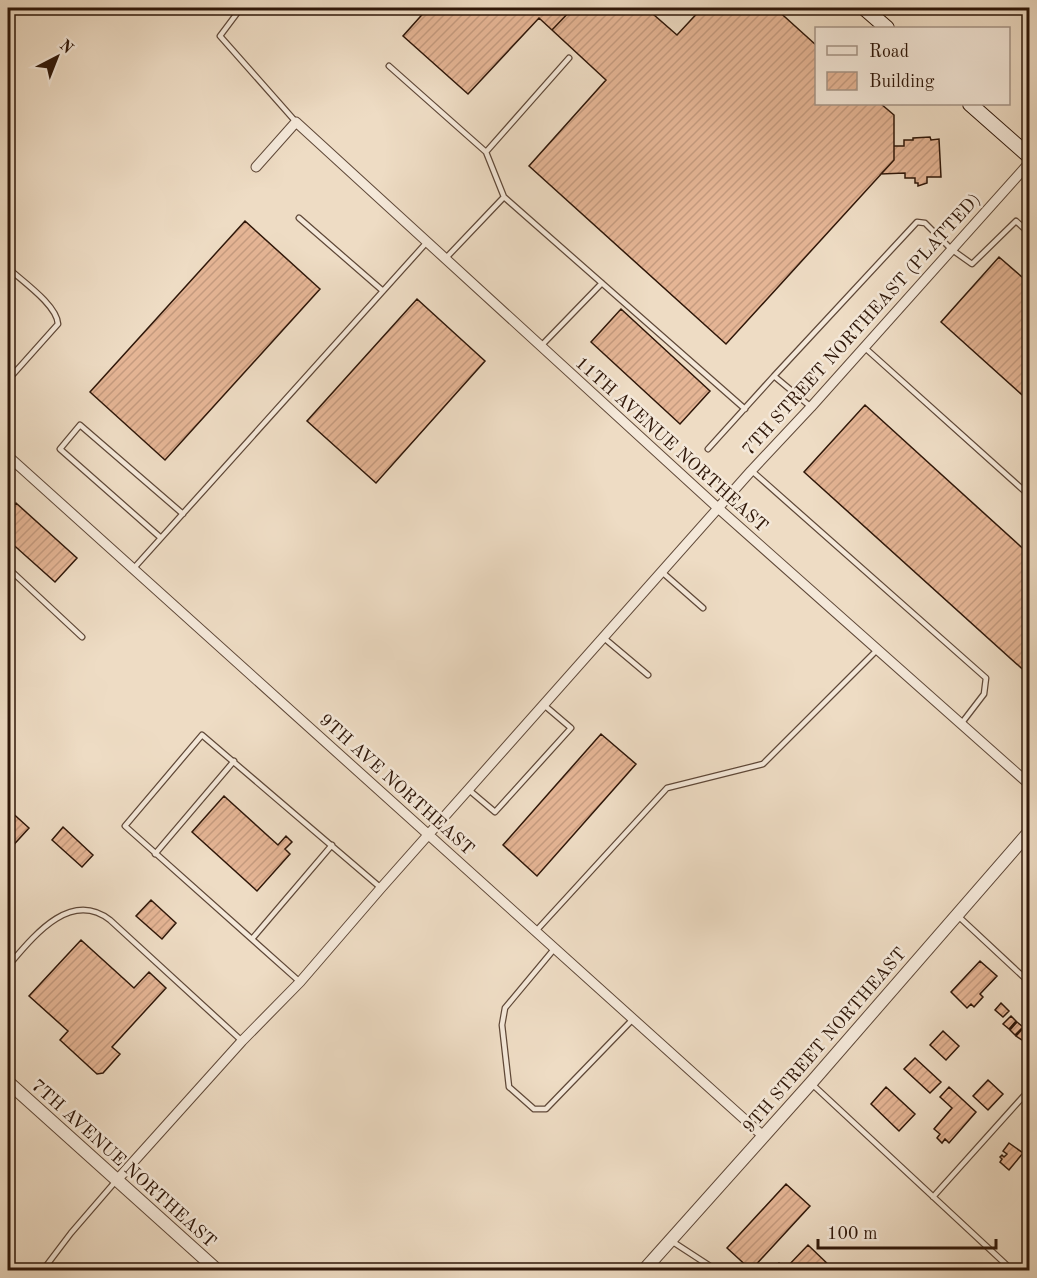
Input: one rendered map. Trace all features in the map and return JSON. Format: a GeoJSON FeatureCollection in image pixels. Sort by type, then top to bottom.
{"type":"FeatureCollection","features":[{"type":"Feature","properties":{"kind":"main road"},"geometry":{"type":"LineString","coordinates":[[864,8],[886,27]]}},
{"type":"Feature","properties":{"kind":"main road"},"geometry":{"type":"LineString","coordinates":[[971,105],[1029,157]]}},
{"type":"Feature","properties":{"kind":"street"},"geometry":{"type":"LineString","coordinates":[[255,167],[296,122]]}},
{"type":"Feature","properties":{"kind":"street","name":"11TH AVENUE NORTHEAST"},"geometry":{"type":"LineString","coordinates":[[296,122],[718,508],[1029,785]]}},
{"type":"Feature","properties":{"kind":"street","name":"7TH STREET NORTHEAST (PLATTED)"},"geometry":{"type":"LineString","coordinates":[[117,1180],[242,1041],[300,982],[718,508],[1029,162]]}},
{"type":"Feature","properties":{"kind":"street","name":"9TH AVE NORTHEAST"},"geometry":{"type":"LineString","coordinates":[[8,456],[763,1136]]}},
{"type":"Feature","properties":{"kind":"street","name":"9TH STREET NORTHEAST"},"geometry":{"type":"LineString","coordinates":[[644,1270],[811,1083],[1029,831]]}},
{"type":"Feature","properties":{"kind":"street","name":"7TH AVENUE NORTHEAST"},"geometry":{"type":"LineString","coordinates":[[8,1082],[217,1270]]}},
{"type":"Feature","properties":{"kind":"lane"},"geometry":{"type":"LineString","coordinates":[[241,8],[220,36],[296,122]]}},
{"type":"Feature","properties":{"kind":"lane"},"geometry":{"type":"LineString","coordinates":[[486,152],[569,58]]}},
{"type":"Feature","properties":{"kind":"lane"},"geometry":{"type":"LineString","coordinates":[[389,66],[486,152],[504,197],[744,408]]}},
{"type":"Feature","properties":{"kind":"lane"},"geometry":{"type":"LineString","coordinates":[[445,259],[504,197]]}},
{"type":"Feature","properties":{"kind":"lane"},"geometry":{"type":"LineString","coordinates":[[299,218],[383,291]]}},
{"type":"Feature","properties":{"kind":"lane"},"geometry":{"type":"LineString","coordinates":[[708,449],[917,222],[924,223],[951,249],[972,264],[1016,221],[1029,234]]}},
{"type":"Feature","properties":{"kind":"lane"},"geometry":{"type":"LineString","coordinates":[[133,569],[427,242]]}},
{"type":"Feature","properties":{"kind":"lane"},"geometry":{"type":"LineString","coordinates":[[8,268],[52,308],[58,317],[58,324],[8,380]]}},
{"type":"Feature","properties":{"kind":"lane"},"geometry":{"type":"LineString","coordinates":[[541,346],[602,283]]}},
{"type":"Feature","properties":{"kind":"lane"},"geometry":{"type":"LineString","coordinates":[[864,347],[1029,496]]}},
{"type":"Feature","properties":{"kind":"lane"},"geometry":{"type":"LineString","coordinates":[[774,376],[811,407]]}},
{"type":"Feature","properties":{"kind":"lane"},"geometry":{"type":"LineString","coordinates":[[161,538],[60,449],[80,424],[183,514]]}},
{"type":"Feature","properties":{"kind":"lane"},"geometry":{"type":"LineString","coordinates":[[751,471],[986,678],[984,694],[961,724]]}},
{"type":"Feature","properties":{"kind":"lane"},"geometry":{"type":"LineString","coordinates":[[8,568],[82,637]]}},
{"type":"Feature","properties":{"kind":"lane"},"geometry":{"type":"LineString","coordinates":[[662,572],[703,608]]}},
{"type":"Feature","properties":{"kind":"lane"},"geometry":{"type":"LineString","coordinates":[[603,638],[648,675]]}},
{"type":"Feature","properties":{"kind":"lane"},"geometry":{"type":"LineString","coordinates":[[536,931],[667,788],[763,764],[877,650]]}},
{"type":"Feature","properties":{"kind":"lane"},"geometry":{"type":"LineString","coordinates":[[469,790],[495,812],[571,728],[544,705]]}},
{"type":"Feature","properties":{"kind":"lane"},"geometry":{"type":"LineString","coordinates":[[300,982],[125,826],[202,735],[381,888]]}},
{"type":"Feature","properties":{"kind":"lane"},"geometry":{"type":"LineString","coordinates":[[155,854],[234,761]]}},
{"type":"Feature","properties":{"kind":"lane"},"geometry":{"type":"LineString","coordinates":[[252,939],[332,845]]}},
{"type":"Feature","properties":{"kind":"lane"},"geometry":{"type":"LineString","coordinates":[[8,966],[34,936],[51,923],[72,912],[91,909],[100,912],[110,920],[242,1041]]}},
{"type":"Feature","properties":{"kind":"lane"},"geometry":{"type":"LineString","coordinates":[[957,915],[1029,983]]}},
{"type":"Feature","properties":{"kind":"lane"},"geometry":{"type":"LineString","coordinates":[[555,948],[505,1008],[502,1025],[509,1087],[534,1108],[546,1109],[633,1019]]}},
{"type":"Feature","properties":{"kind":"lane"},"geometry":{"type":"LineString","coordinates":[[811,1083],[1012,1270]]}},
{"type":"Feature","properties":{"kind":"lane"},"geometry":{"type":"LineString","coordinates":[[933,1197],[1029,1089]]}},
{"type":"Feature","properties":{"kind":"lane"},"geometry":{"type":"LineString","coordinates":[[43,1270],[70,1233],[117,1180]]}},
{"type":"Feature","properties":{"kind":"lane"},"geometry":{"type":"LineString","coordinates":[[670,1240],[716,1270]]}},
{"type":"Feature","properties":{"kind":"building"},"geometry":{"type":"Polygon","coordinates":[[[428,8],[573,8],[552,30],[539,18],[468,94],[403,36],[428,8]]]}},
{"type":"Feature","properties":{"kind":"building"},"geometry":{"type":"Polygon","coordinates":[[[573,8],[646,8],[677,35],[702,8],[775,8],[815,44],[815,105],[882,105],[894,115],[894,160],[726,344],[529,166],[606,80],[552,30],[573,8]]]}},
{"type":"Feature","properties":{"kind":"building"},"geometry":{"type":"Polygon","coordinates":[[[930,137],[931,140],[939,139],[941,177],[927,177],[927,183],[918,186],[915,178],[905,178],[905,173],[881,174],[894,160],[894,146],[904,146],[904,140],[930,137]]]}},
{"type":"Feature","properties":{"kind":"building"},"geometry":{"type":"Polygon","coordinates":[[[245,221],[320,289],[165,460],[90,392],[245,221]]]}},
{"type":"Feature","properties":{"kind":"building"},"geometry":{"type":"Polygon","coordinates":[[[999,257],[1030,284],[1030,402],[941,322],[999,257]]]}},
{"type":"Feature","properties":{"kind":"building"},"geometry":{"type":"Polygon","coordinates":[[[417,299],[485,361],[376,483],[307,421],[417,299]]]}},
{"type":"Feature","properties":{"kind":"building"},"geometry":{"type":"Polygon","coordinates":[[[621,309],[710,391],[680,424],[591,342],[621,309]]]}},
{"type":"Feature","properties":{"kind":"building"},"geometry":{"type":"Polygon","coordinates":[[[865,405],[1030,555],[1030,676],[804,472],[865,405]]]}},
{"type":"Feature","properties":{"kind":"building"},"geometry":{"type":"Polygon","coordinates":[[[16,503],[77,558],[55,582],[8,540],[8,513],[16,503]]]}},
{"type":"Feature","properties":{"kind":"building"},"geometry":{"type":"Polygon","coordinates":[[[601,734],[636,764],[537,876],[503,845],[601,734]]]}},
{"type":"Feature","properties":{"kind":"building"},"geometry":{"type":"Polygon","coordinates":[[[224,796],[278,845],[286,836],[292,842],[285,849],[290,854],[257,891],[192,832],[224,796]]]}},
{"type":"Feature","properties":{"kind":"building"},"geometry":{"type":"Polygon","coordinates":[[[8,809],[29,828],[8,851],[8,809]]]}},
{"type":"Feature","properties":{"kind":"building"},"geometry":{"type":"Polygon","coordinates":[[[63,827],[93,855],[82,867],[52,840],[63,827]]]}},
{"type":"Feature","properties":{"kind":"building"},"geometry":{"type":"Polygon","coordinates":[[[151,900],[176,923],[162,939],[136,916],[151,900]]]}},
{"type":"Feature","properties":{"kind":"building"},"geometry":{"type":"Polygon","coordinates":[[[81,940],[134,988],[149,972],[166,988],[112,1047],[120,1054],[103,1073],[97,1074],[60,1040],[68,1031],[29,996],[81,940]]]}},
{"type":"Feature","properties":{"kind":"building"},"geometry":{"type":"Polygon","coordinates":[[[980,961],[997,976],[980,994],[983,997],[974,1007],[971,1004],[967,1008],[951,992],[980,961]]]}},
{"type":"Feature","properties":{"kind":"building"},"geometry":{"type":"Polygon","coordinates":[[[1001,1003],[1009,1011],[1003,1017],[995,1010],[1001,1003]]]}},
{"type":"Feature","properties":{"kind":"building"},"geometry":{"type":"Polygon","coordinates":[[[1011,1016],[1016,1021],[1009,1029],[1003,1024],[1011,1016]]]}},
{"type":"Feature","properties":{"kind":"building"},"geometry":{"type":"Polygon","coordinates":[[[1017,1022],[1023,1027],[1015,1035],[1010,1030],[1017,1022]]]}},
{"type":"Feature","properties":{"kind":"building"},"geometry":{"type":"Polygon","coordinates":[[[1024,1027],[1029,1032],[1022,1040],[1016,1036],[1024,1027]]]}},
{"type":"Feature","properties":{"kind":"building"},"geometry":{"type":"Polygon","coordinates":[[[943,1031],[959,1046],[946,1060],[930,1045],[943,1031]]]}},
{"type":"Feature","properties":{"kind":"building"},"geometry":{"type":"Polygon","coordinates":[[[915,1058],[941,1082],[930,1093],[904,1069],[915,1058]]]}},
{"type":"Feature","properties":{"kind":"building"},"geometry":{"type":"Polygon","coordinates":[[[988,1080],[1003,1094],[988,1110],[973,1096],[988,1080]]]}},
{"type":"Feature","properties":{"kind":"building"},"geometry":{"type":"Polygon","coordinates":[[[886,1087],[915,1114],[899,1131],[871,1104],[886,1087]]]}},
{"type":"Feature","properties":{"kind":"building"},"geometry":{"type":"Polygon","coordinates":[[[949,1087],[976,1112],[949,1143],[945,1139],[942,1143],[937,1138],[940,1134],[934,1129],[952,1108],[940,1097],[949,1087]]]}},
{"type":"Feature","properties":{"kind":"building"},"geometry":{"type":"Polygon","coordinates":[[[1009,1143],[1023,1153],[1009,1170],[1000,1162],[1002,1159],[1000,1157],[1007,1154],[1003,1151],[1009,1143]]]}},
{"type":"Feature","properties":{"kind":"building"},"geometry":{"type":"Polygon","coordinates":[[[786,1184],[810,1206],[751,1270],[727,1248],[786,1184]]]}},
{"type":"Feature","properties":{"kind":"building"},"geometry":{"type":"Polygon","coordinates":[[[808,1245],[833,1269],[771,1270],[779,1263],[785,1269],[808,1245]]]}}]}
